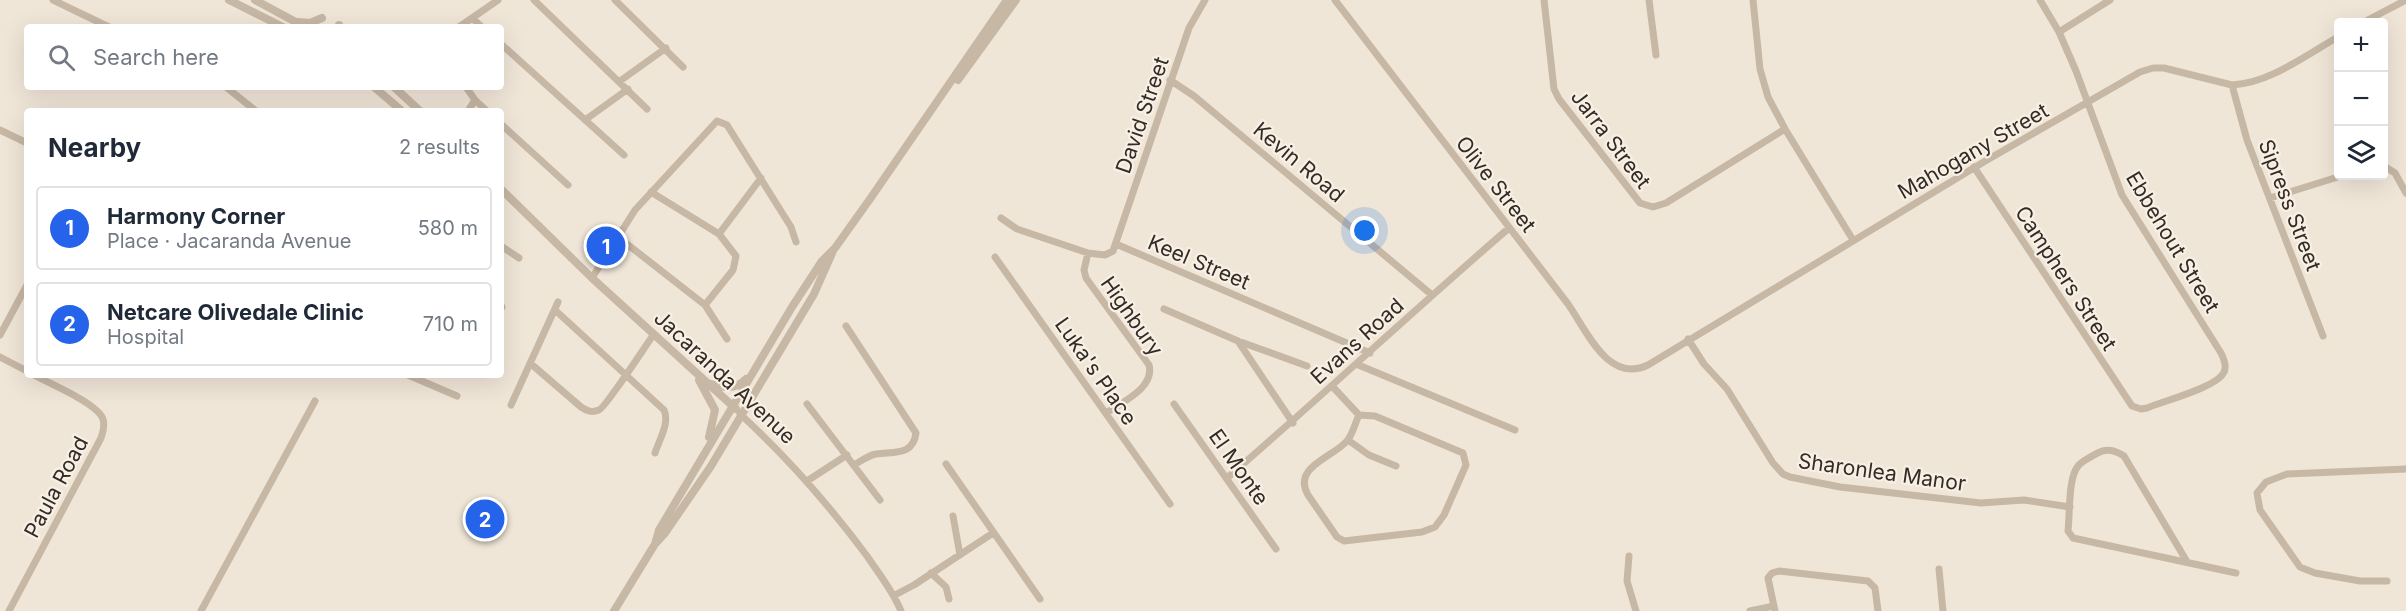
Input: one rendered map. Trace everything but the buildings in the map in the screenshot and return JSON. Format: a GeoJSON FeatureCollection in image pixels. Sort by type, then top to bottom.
{"type":"FeatureCollection","features":[{"type":"Feature","properties":{"kind":"street"},"geometry":{"type":"LineString","coordinates":[[53,0],[104,24]]}},
{"type":"Feature","properties":{"kind":"street"},"geometry":{"type":"LineString","coordinates":[[230,0],[277,24]]}},
{"type":"Feature","properties":{"kind":"street"},"geometry":{"type":"LineString","coordinates":[[255,0],[300,24]]}},
{"type":"Feature","properties":{"kind":"street"},"geometry":{"type":"LineString","coordinates":[[463,24],[498,0]]}},
{"type":"Feature","properties":{"kind":"street"},"geometry":{"type":"LineString","coordinates":[[534,0],[647,109]]}},
{"type":"Feature","properties":{"kind":"street"},"geometry":{"type":"LineString","coordinates":[[615,0],[683,67]]}},
{"type":"Feature","properties":{"kind":"street"},"geometry":{"type":"LineString","coordinates":[[654,544],[659,530],[732,406],[822,261],[835,248],[1007,0]]}},
{"type":"Feature","properties":{"kind":"street"},"geometry":{"type":"LineString","coordinates":[[925,119],[933,114],[1016,0]]}},
{"type":"Feature","properties":{"kind":"street","name":"David Street"},"geometry":{"type":"LineString","coordinates":[[1116,244],[1170,80],[1190,28],[1205,0]]}},
{"type":"Feature","properties":{"kind":"street","name":"Olive Street"},"geometry":{"type":"LineString","coordinates":[[1335,0],[1568,304],[1608,361],[1623,369],[1641,368]]}},
{"type":"Feature","properties":{"kind":"street","name":"Jarra Street"},"geometry":{"type":"LineString","coordinates":[[1544,0],[1554,89],[1559,99],[1640,203],[1653,207],[1666,203],[1785,129]]}},
{"type":"Feature","properties":{"kind":"street"},"geometry":{"type":"LineString","coordinates":[[1649,0],[1656,55]]}},
{"type":"Feature","properties":{"kind":"street"},"geometry":{"type":"LineString","coordinates":[[1753,0],[1763,83],[1785,129],[1853,240]]}},
{"type":"Feature","properties":{"kind":"street","name":"Ebbehout Street"},"geometry":{"type":"LineString","coordinates":[[2040,0],[2059,32],[2122,195],[2221,353],[2225,369],[2214,382],[2146,408],[2132,406]]}},
{"type":"Feature","properties":{"kind":"street"},"geometry":{"type":"LineString","coordinates":[[2059,32],[2110,0]]}},
{"type":"Feature","properties":{"kind":"street"},"geometry":{"type":"LineString","coordinates":[[2372,18],[2406,0]]}},
{"type":"Feature","properties":{"kind":"street"},"geometry":{"type":"LineString","coordinates":[[295,21],[310,23],[322,18]]}},
{"type":"Feature","properties":{"kind":"street"},"geometry":{"type":"LineString","coordinates":[[472,18],[479,24]]}},
{"type":"Feature","properties":{"kind":"street","name":"Mahogany Street"},"geometry":{"type":"LineString","coordinates":[[1641,368],[1974,167],[2140,72],[2153,68],[2177,71],[2232,85],[2262,79],[2334,39]]}},
{"type":"Feature","properties":{"kind":"street"},"geometry":{"type":"LineString","coordinates":[[504,47],[624,155]]}},
{"type":"Feature","properties":{"kind":"street"},"geometry":{"type":"LineString","coordinates":[[620,81],[666,48]]}},
{"type":"Feature","properties":{"kind":"street","name":"Kevin Road"},"geometry":{"type":"LineString","coordinates":[[1170,80],[1194,96],[1432,295]]}},
{"type":"Feature","properties":{"kind":"street","name":"Sipress Street"},"geometry":{"type":"LineString","coordinates":[[2232,85],[2247,140],[2323,336]]}},
{"type":"Feature","properties":{"kind":"street"},"geometry":{"type":"LineString","coordinates":[[585,120],[628,89]]}},
{"type":"Feature","properties":{"kind":"street"},"geometry":{"type":"LineString","coordinates":[[230,90],[252,108]]}},
{"type":"Feature","properties":{"kind":"street"},"geometry":{"type":"LineString","coordinates":[[378,90],[398,108]]}},
{"type":"Feature","properties":{"kind":"street"},"geometry":{"type":"LineString","coordinates":[[397,90],[417,108]]}},
{"type":"Feature","properties":{"kind":"street"},"geometry":{"type":"LineString","coordinates":[[468,90],[484,108]]}},
{"type":"Feature","properties":{"kind":"street"},"geometry":{"type":"LineString","coordinates":[[470,108],[475,100]]}},
{"type":"Feature","properties":{"kind":"street"},"geometry":{"type":"LineString","coordinates":[[592,278],[635,210],[717,121],[728,125],[791,227],[796,242]]}},
{"type":"Feature","properties":{"kind":"street"},"geometry":{"type":"LineString","coordinates":[[504,127],[568,185]]}},
{"type":"Feature","properties":{"kind":"street"},"geometry":{"type":"LineString","coordinates":[[0,130],[24,141]]}},
{"type":"Feature","properties":{"kind":"street","name":"Camphers Street"},"geometry":{"type":"LineString","coordinates":[[1974,167],[2132,406]]}},
{"type":"Feature","properties":{"kind":"street"},"geometry":{"type":"LineString","coordinates":[[2388,169],[2395,173],[2406,194]]}},
{"type":"Feature","properties":{"kind":"street"},"geometry":{"type":"LineString","coordinates":[[719,234],[761,177]]}},
{"type":"Feature","properties":{"kind":"street"},"geometry":{"type":"LineString","coordinates":[[2270,198],[2334,178]]}},
{"type":"Feature","properties":{"kind":"street","name":"Jacaranda Avenue"},"geometry":{"type":"LineString","coordinates":[[504,192],[592,278],[708,383],[807,481],[857,543],[895,595],[902,611]]}},
{"type":"Feature","properties":{"kind":"street"},"geometry":{"type":"LineString","coordinates":[[651,192],[719,234],[736,256],[736,263],[728,278],[705,306]]}},
{"type":"Feature","properties":{"kind":"street"},"geometry":{"type":"LineString","coordinates":[[1001,218],[1017,229],[1088,253]]}},
{"type":"Feature","properties":{"kind":"street","name":"Evans Road"},"geometry":{"type":"LineString","coordinates":[[1227,478],[1293,423],[1432,295],[1509,228]]}},
{"type":"Feature","properties":{"kind":"street"},"geometry":{"type":"LineString","coordinates":[[618,237],[705,306],[727,339]]}},
{"type":"Feature","properties":{"kind":"street","name":"Keel Street"},"geometry":{"type":"LineString","coordinates":[[1088,253],[1105,255],[1113,250],[1116,244],[1370,353]]}},
{"type":"Feature","properties":{"kind":"street"},"geometry":{"type":"LineString","coordinates":[[504,248],[519,258]]}},
{"type":"Feature","properties":{"kind":"street"},"geometry":{"type":"LineString","coordinates":[[614,610],[654,544],[702,481],[740,414],[814,294],[835,248]]}},
{"type":"Feature","properties":{"kind":"street","name":"Highbury"},"geometry":{"type":"LineString","coordinates":[[1088,253],[1084,270],[1086,278],[1151,370],[1144,386],[1106,413]]}},
{"type":"Feature","properties":{"kind":"street","name":"Luka's Place"},"geometry":{"type":"LineString","coordinates":[[995,257],[1170,504]]}},
{"type":"Feature","properties":{"kind":"street"},"geometry":{"type":"LineString","coordinates":[[0,335],[24,291]]}},
{"type":"Feature","properties":{"kind":"street"},"geometry":{"type":"LineString","coordinates":[[511,405],[558,302]]}},
{"type":"Feature","properties":{"kind":"street"},"geometry":{"type":"LineString","coordinates":[[1164,309],[1238,341],[1307,366]]}},
{"type":"Feature","properties":{"kind":"street"},"geometry":{"type":"LineString","coordinates":[[555,310],[661,406],[666,414],[666,424],[655,453]]}},
{"type":"Feature","properties":{"kind":"street"},"geometry":{"type":"LineString","coordinates":[[846,326],[915,433],[913,443],[902,452],[878,453],[854,465]]}},
{"type":"Feature","properties":{"kind":"street"},"geometry":{"type":"LineString","coordinates":[[530,363],[589,411],[598,411],[605,405],[624,374],[654,334]]}},
{"type":"Feature","properties":{"kind":"street","name":"Sharonlea Manor"},"geometry":{"type":"LineString","coordinates":[[1688,339],[1704,364],[1727,388],[1773,464],[1783,474],[1840,487],[1991,503],[2024,500],[2070,507]]}},
{"type":"Feature","properties":{"kind":"street"},"geometry":{"type":"LineString","coordinates":[[1238,341],[1293,423]]}},
{"type":"Feature","properties":{"kind":"street"},"geometry":{"type":"LineString","coordinates":[[0,357],[24,369]]}},
{"type":"Feature","properties":{"kind":"street"},"geometry":{"type":"LineString","coordinates":[[708,383],[725,388],[735,387],[744,381],[758,364]]}},
{"type":"Feature","properties":{"kind":"street"},"geometry":{"type":"LineString","coordinates":[[1356,364],[1515,430]]}},
{"type":"Feature","properties":{"kind":"street"},"geometry":{"type":"LineString","coordinates":[[693,370],[716,410],[713,427],[700,460]]}},
{"type":"Feature","properties":{"kind":"street","name":"Paula Road"},"geometry":{"type":"LineString","coordinates":[[9,611],[104,429],[104,420],[93,407],[40,378]]}},
{"type":"Feature","properties":{"kind":"street"},"geometry":{"type":"LineString","coordinates":[[415,378],[458,396]]}},
{"type":"Feature","properties":{"kind":"street"},"geometry":{"type":"LineString","coordinates":[[1332,386],[1359,415],[1375,416],[1463,453],[1466,465],[1440,521],[1435,526],[1422,532],[1353,542],[1339,539],[1308,495],[1303,482],[1305,476],[1313,466],[1348,440],[1359,415]]}},
{"type":"Feature","properties":{"kind":"street"},"geometry":{"type":"LineString","coordinates":[[201,611],[315,401]]}},
{"type":"Feature","properties":{"kind":"street"},"geometry":{"type":"LineString","coordinates":[[807,404],[880,500]]}},
{"type":"Feature","properties":{"kind":"street","name":"El Monte"},"geometry":{"type":"LineString","coordinates":[[1174,404],[1276,549]]}},
{"type":"Feature","properties":{"kind":"street"},"geometry":{"type":"LineString","coordinates":[[1348,440],[1369,455],[1396,466]]}},
{"type":"Feature","properties":{"kind":"street"},"geometry":{"type":"LineString","coordinates":[[2186,560],[2124,456],[2117,451],[2099,452],[2077,467],[2072,479],[2068,531],[2073,538],[2186,560],[2236,573]]}},
{"type":"Feature","properties":{"kind":"street"},"geometry":{"type":"LineString","coordinates":[[807,481],[847,455]]}},
{"type":"Feature","properties":{"kind":"street"},"geometry":{"type":"LineString","coordinates":[[946,464],[1040,599]]}},
{"type":"Feature","properties":{"kind":"street"},"geometry":{"type":"LineString","coordinates":[[2387,581],[2360,581],[2315,573],[2300,567],[2260,510],[2257,498],[2260,488],[2266,482],[2287,474],[2406,469]]}},
{"type":"Feature","properties":{"kind":"street"},"geometry":{"type":"LineString","coordinates":[[954,516],[960,555]]}},
{"type":"Feature","properties":{"kind":"street"},"geometry":{"type":"LineString","coordinates":[[895,595],[993,532]]}},
{"type":"Feature","properties":{"kind":"street"},"geometry":{"type":"LineString","coordinates":[[1629,556],[1627,580],[1636,611]]}},
{"type":"Feature","properties":{"kind":"street"},"geometry":{"type":"LineString","coordinates":[[1939,569],[1943,611]]}},
{"type":"Feature","properties":{"kind":"street"},"geometry":{"type":"LineString","coordinates":[[1750,611],[1774,608],[1768,578],[1772,573],[1779,571],[1868,581],[1875,588],[1878,611]]}},
{"type":"Feature","properties":{"kind":"street"},"geometry":{"type":"LineString","coordinates":[[931,573],[946,587],[949,599]]}},
{"type":"Feature","properties":{"kind":"place","name":"Harmony Corner"},"geometry":{"type":"Point","coordinates":[606,246]}},
{"type":"Feature","properties":{"kind":"place","name":"Netcare Olivedale Clinic"},"geometry":{"type":"Point","coordinates":[485,519]}}]}
